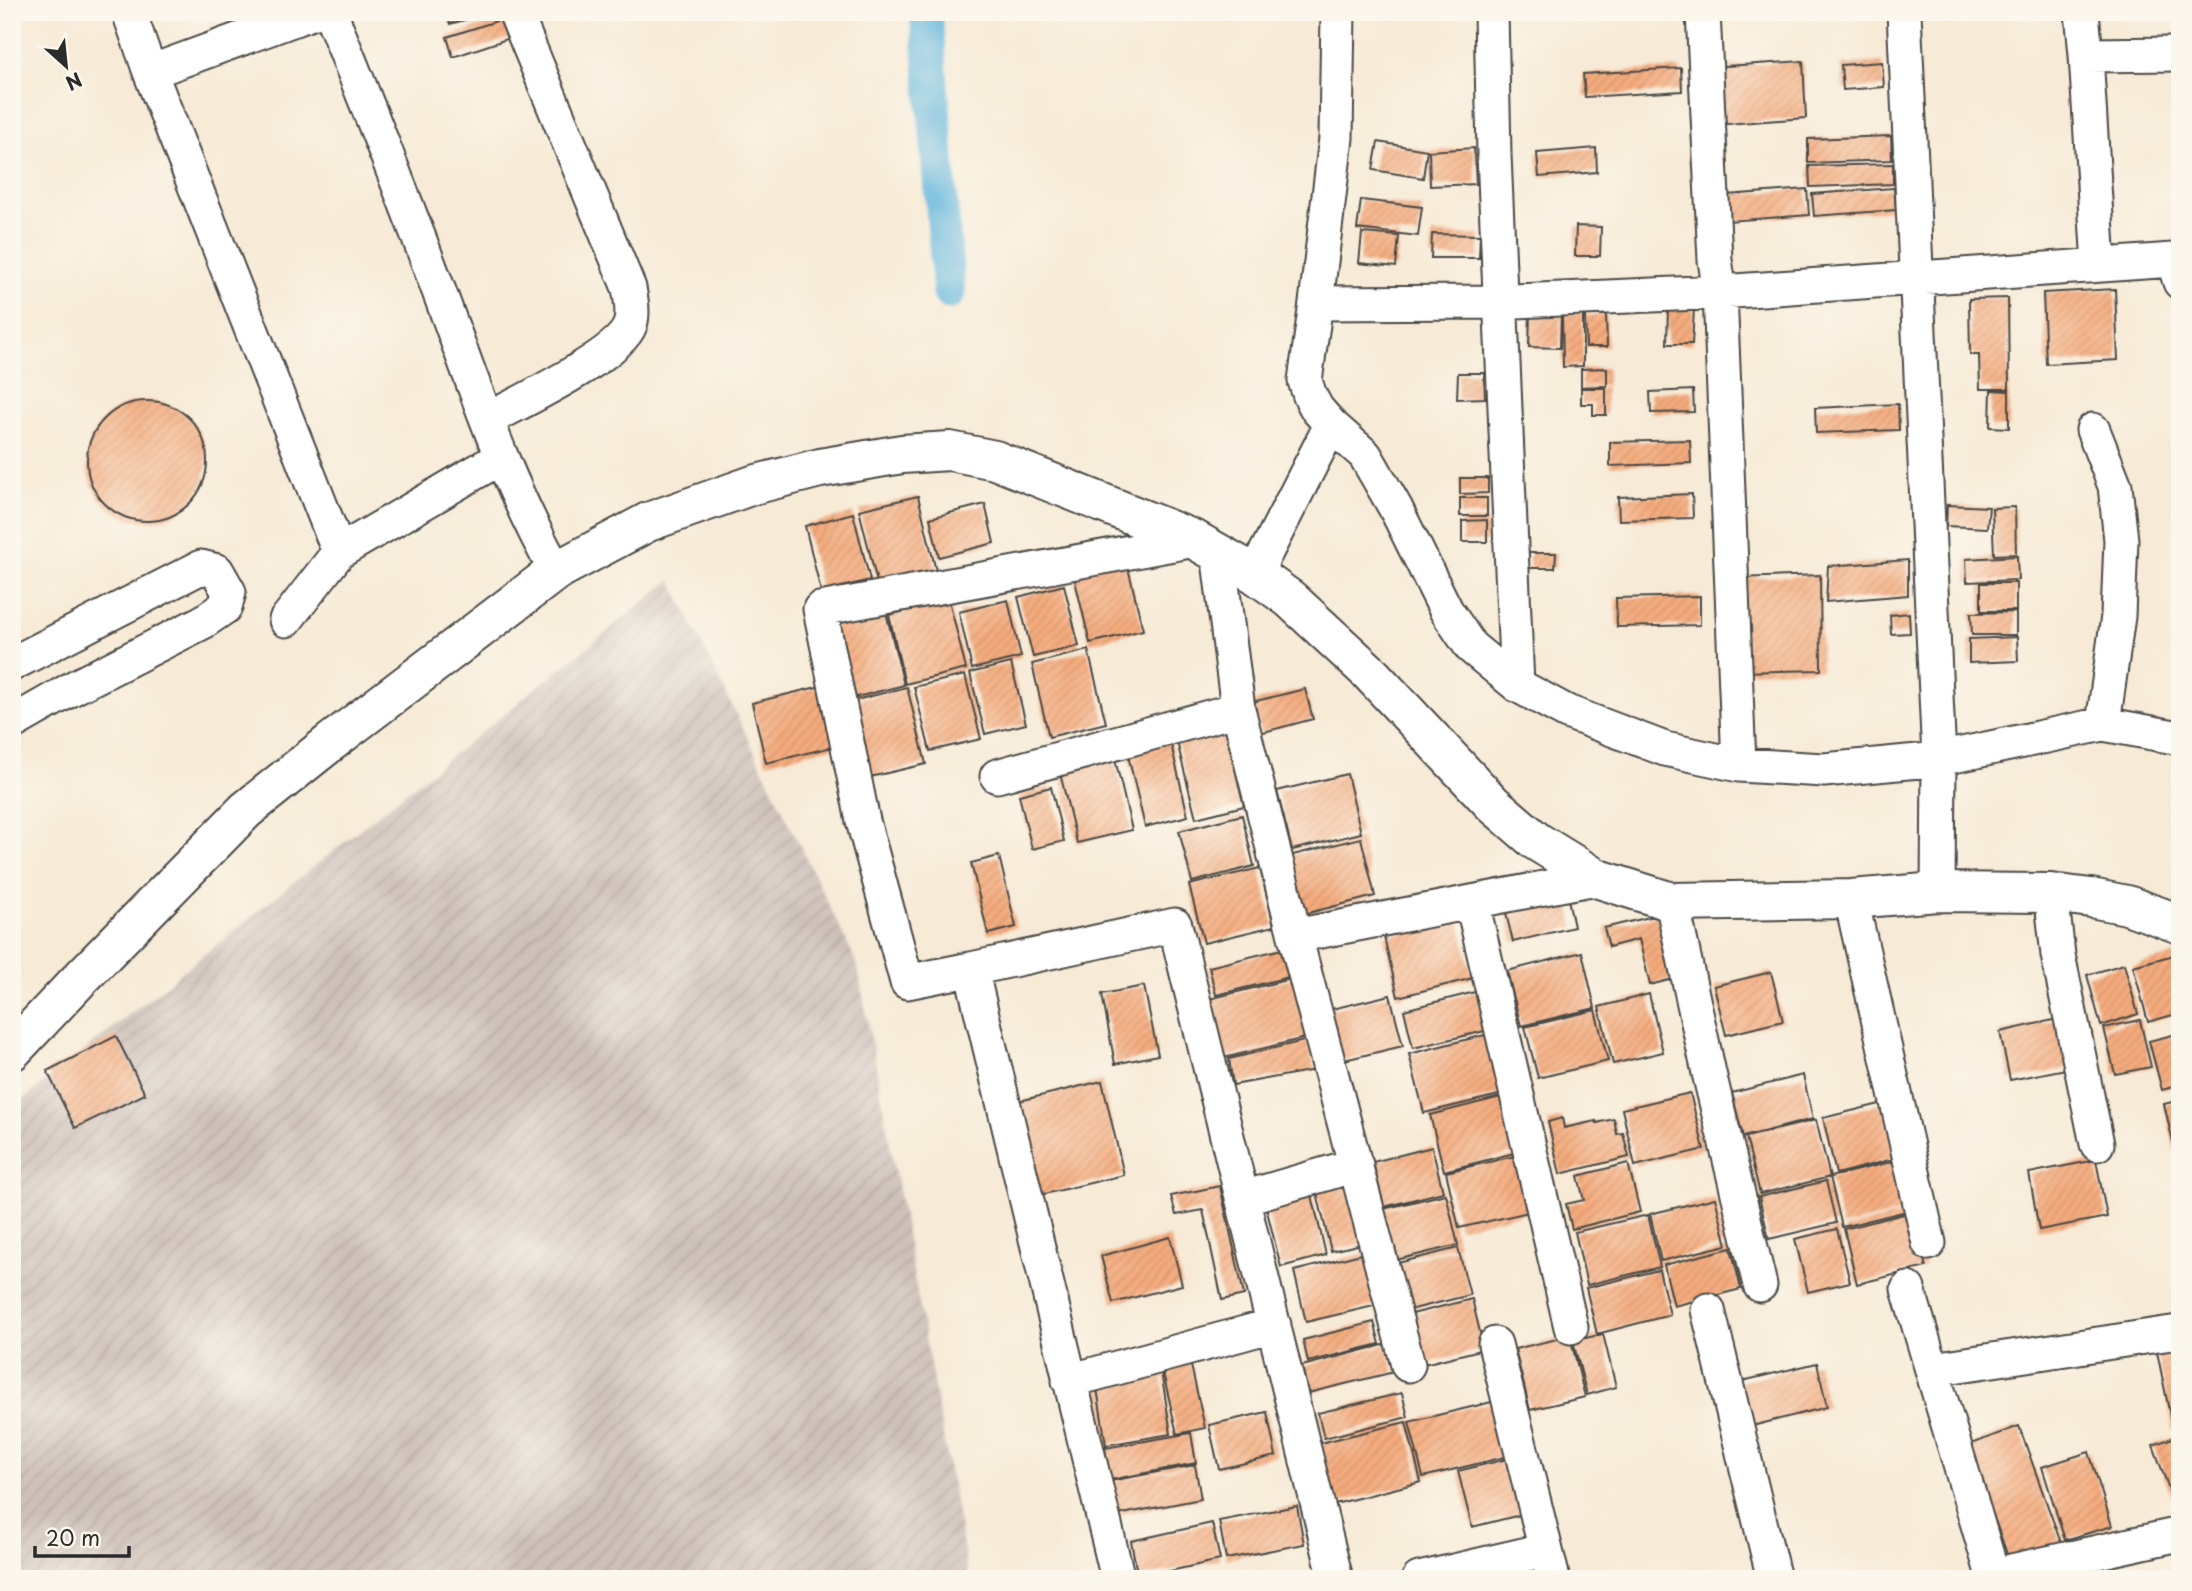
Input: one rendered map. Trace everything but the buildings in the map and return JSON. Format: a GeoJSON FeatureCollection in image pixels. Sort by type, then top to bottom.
{"type":"FeatureCollection","features":[{"type":"Feature","properties":{"kind":"street"},"geometry":{"type":"LineString","coordinates":[[129,12],[150,72],[339,552]]}},
{"type":"Feature","properties":{"kind":"street"},"geometry":{"type":"LineString","coordinates":[[150,72],[314,12]]}},
{"type":"Feature","properties":{"kind":"street"},"geometry":{"type":"LineString","coordinates":[[330,12],[397,178],[504,465],[547,555]]}},
{"type":"Feature","properties":{"kind":"street"},"geometry":{"type":"LineString","coordinates":[[487,420],[599,357],[625,335],[631,324],[629,288],[515,12]]}},
{"type":"Feature","properties":{"kind":"street"},"geometry":{"type":"LineString","coordinates":[[1338,12],[1336,138],[1306,381],[1326,434],[1365,455],[1381,481],[1446,610],[1471,646],[1517,685],[1567,712],[1665,749],[1739,765],[1824,770],[1939,771],[2103,724],[2180,737]]}},
{"type":"Feature","properties":{"kind":"street"},"geometry":{"type":"LineString","coordinates":[[1491,12],[1494,155],[1517,685]]}},
{"type":"Feature","properties":{"kind":"street"},"geometry":{"type":"LineString","coordinates":[[1703,12],[1715,260],[1720,292],[1739,765]]}},
{"type":"Feature","properties":{"kind":"street"},"geometry":{"type":"LineString","coordinates":[[1905,12],[1939,771],[1938,892]]}},
{"type":"Feature","properties":{"kind":"street"},"geometry":{"type":"LineString","coordinates":[[2082,12],[2099,265]]}},
{"type":"Feature","properties":{"kind":"street"},"geometry":{"type":"LineString","coordinates":[[2086,55],[2180,54]]}},
{"type":"Feature","properties":{"kind":"street"},"geometry":{"type":"LineString","coordinates":[[1316,303],[1501,301],[1720,292],[2173,260],[2180,282]]}},
{"type":"Feature","properties":{"kind":"street"},"geometry":{"type":"LineString","coordinates":[[2094,430],[2115,486],[2121,540],[2118,616],[2103,724]]}},
{"type":"Feature","properties":{"kind":"street"},"geometry":{"type":"LineString","coordinates":[[1255,575],[1326,434]]}},
{"type":"Feature","properties":{"kind":"street"},"geometry":{"type":"LineString","coordinates":[[12,1051],[246,810],[331,742],[547,555],[753,485],[820,468],[902,454],[950,451],[995,460],[1207,546],[1255,575],[1290,599],[1369,672],[1493,804],[1536,841],[1596,878],[1672,902],[1852,899],[1938,892],[2051,893],[2127,905],[2180,924]]}},
{"type":"Feature","properties":{"kind":"street"},"geometry":{"type":"LineString","coordinates":[[286,620],[339,552],[504,465]]}},
{"type":"Feature","properties":{"kind":"street"},"geometry":{"type":"LineString","coordinates":[[1207,546],[1238,709],[1408,1365]]}},
{"type":"Feature","properties":{"kind":"street"},"geometry":{"type":"LineString","coordinates":[[1207,546],[820,609],[863,821],[906,982],[1175,925],[1333,1578]]}},
{"type":"Feature","properties":{"kind":"street"},"geometry":{"type":"LineString","coordinates":[[12,664],[201,567],[217,572],[229,592],[225,607],[203,622],[75,687],[12,723]]}},
{"type":"Feature","properties":{"kind":"street"},"geometry":{"type":"LineString","coordinates":[[997,776],[1238,709]]}},
{"type":"Feature","properties":{"kind":"street"},"geometry":{"type":"LineString","coordinates":[[1295,936],[1596,878]]}},
{"type":"Feature","properties":{"kind":"street"},"geometry":{"type":"LineString","coordinates":[[2051,893],[2058,954],[2097,1144]]}},
{"type":"Feature","properties":{"kind":"street"},"geometry":{"type":"LineString","coordinates":[[1852,899],[1929,1243]]}},
{"type":"Feature","properties":{"kind":"street"},"geometry":{"type":"LineString","coordinates":[[1472,902],[1571,1327]]}},
{"type":"Feature","properties":{"kind":"street"},"geometry":{"type":"LineString","coordinates":[[1672,902],[1709,1073],[1760,1285]]}},
{"type":"Feature","properties":{"kind":"street"},"geometry":{"type":"LineString","coordinates":[[971,969],[1118,1579]]}},
{"type":"Feature","properties":{"kind":"street"},"geometry":{"type":"LineString","coordinates":[[1243,1198],[1356,1165]]}},
{"type":"Feature","properties":{"kind":"street"},"geometry":{"type":"LineString","coordinates":[[1908,1289],[1993,1577],[2180,1534]]}},
{"type":"Feature","properties":{"kind":"street"},"geometry":{"type":"LineString","coordinates":[[1708,1310],[1774,1579]]}},
{"type":"Feature","properties":{"kind":"street"},"geometry":{"type":"LineString","coordinates":[[1069,1381],[1273,1325]]}},
{"type":"Feature","properties":{"kind":"street"},"geometry":{"type":"LineString","coordinates":[[1933,1369],[2178,1332]]}},
{"type":"Feature","properties":{"kind":"street"},"geometry":{"type":"LineString","coordinates":[[1419,1579],[1549,1564],[1495,1345]]}},
{"type":"Feature","properties":{"kind":"shaded area"},"geometry":{"type":"Polygon","coordinates":[[[671,580],[857,963],[969,1579],[12,1579],[13,1108],[671,580]]]}},
{"type":"Feature","properties":{"kind":"waterway"},"geometry":{"type":"LineString","coordinates":[[926,12],[949,293]]}}]}
